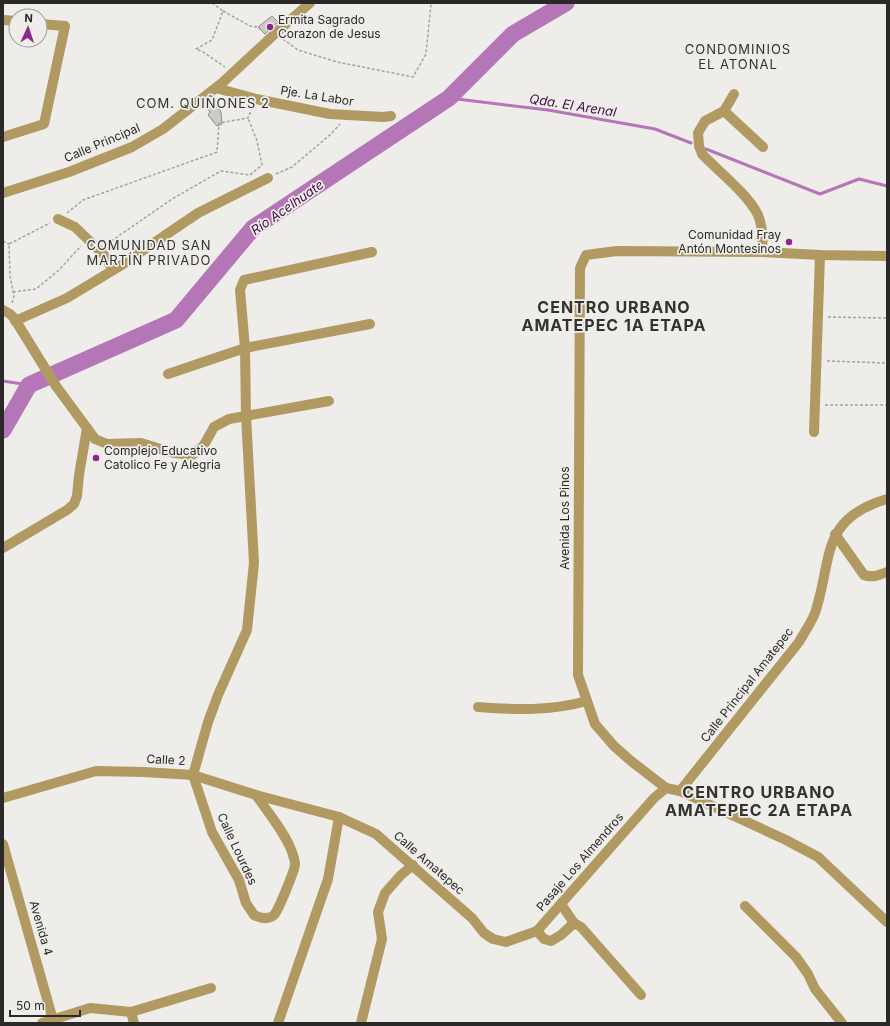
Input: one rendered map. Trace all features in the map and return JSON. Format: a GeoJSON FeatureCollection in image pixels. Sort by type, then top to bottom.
{"type":"FeatureCollection","features":[{"type":"Feature","properties":{"kind":"street","name":"Calle Principal"},"geometry":{"type":"LineString","coordinates":[[3,193],[69,172],[132,147],[163,129],[216,88],[310,3]]}},
{"type":"Feature","properties":{"kind":"street"},"geometry":{"type":"LineString","coordinates":[[3,137],[44,124],[65,26],[48,25]]}},
{"type":"Feature","properties":{"kind":"street","name":"Pje. La Labor"},"geometry":{"type":"LineString","coordinates":[[216,88],[256,99],[330,114],[383,117],[391,116]]}},
{"type":"Feature","properties":{"kind":"street"},"geometry":{"type":"LineString","coordinates":[[734,94],[724,111],[705,121],[698,133],[699,146],[702,154],[745,197],[758,215],[763,240],[762,252]]}},
{"type":"Feature","properties":{"kind":"street"},"geometry":{"type":"LineString","coordinates":[[724,111],[762,147]]}},
{"type":"Feature","properties":{"kind":"street"},"geometry":{"type":"LineString","coordinates":[[268,178],[198,213],[113,270],[67,298],[9,315],[27,340],[56,386],[95,439],[107,444],[141,443],[174,453],[192,455],[204,445],[214,427],[229,420],[329,401]]}},
{"type":"Feature","properties":{"kind":"street"},"geometry":{"type":"LineString","coordinates":[[58,219],[75,227],[104,255],[113,270]]}},
{"type":"Feature","properties":{"kind":"street","name":"Avenida Los Pinos"},"geometry":{"type":"LineString","coordinates":[[887,256],[762,252],[617,251],[586,255],[580,268],[578,675],[595,724],[614,746],[631,761],[666,788],[680,791],[786,840],[818,857],[887,922]]}},
{"type":"Feature","properties":{"kind":"street"},"geometry":{"type":"LineString","coordinates":[[193,775],[208,722],[218,695],[247,630],[254,563],[246,416],[245,348],[240,290],[244,280],[372,252]]}},
{"type":"Feature","properties":{"kind":"street"},"geometry":{"type":"LineString","coordinates":[[814,432],[820,255]]}},
{"type":"Feature","properties":{"kind":"street"},"geometry":{"type":"LineString","coordinates":[[168,374],[245,348],[370,324]]}},
{"type":"Feature","properties":{"kind":"street"},"geometry":{"type":"LineString","coordinates":[[3,548],[67,510],[74,504],[77,496],[87,428]]}},
{"type":"Feature","properties":{"kind":"street","name":"Calle Principal Amatepec"},"geometry":{"type":"LineString","coordinates":[[680,791],[799,642],[815,613],[829,549],[835,534],[849,517],[874,503],[887,499]]}},
{"type":"Feature","properties":{"kind":"street"},"geometry":{"type":"LineString","coordinates":[[835,534],[864,576],[876,576],[887,572]]}},
{"type":"Feature","properties":{"kind":"street"},"geometry":{"type":"LineString","coordinates":[[478,707],[525,709],[551,708],[567,707],[587,701]]}},
{"type":"Feature","properties":{"kind":"street","name":"Calle 2"},"geometry":{"type":"LineString","coordinates":[[3,798],[96,771],[144,772],[193,775],[256,795],[326,814]]}},
{"type":"Feature","properties":{"kind":"street","name":"Calle Lourdes"},"geometry":{"type":"LineString","coordinates":[[193,775],[212,832],[239,880],[246,903],[254,915],[263,919],[273,915],[282,901],[295,864],[292,851],[285,838],[256,795]]}},
{"type":"Feature","properties":{"kind":"street","name":"Pasaje Los Almendros"},"geometry":{"type":"LineString","coordinates":[[506,942],[537,931],[654,798],[666,788]]}},
{"type":"Feature","properties":{"kind":"street","name":"Calle Amatepec"},"geometry":{"type":"LineString","coordinates":[[326,814],[339,817],[376,834],[472,918],[484,933],[493,939],[506,942]]}},
{"type":"Feature","properties":{"kind":"street"},"geometry":{"type":"LineString","coordinates":[[278,1023],[328,879],[339,817]]}},
{"type":"Feature","properties":{"kind":"street","name":"Avenida 4"},"geometry":{"type":"LineString","coordinates":[[3,844],[53,1020]]}},
{"type":"Feature","properties":{"kind":"street"},"geometry":{"type":"LineString","coordinates":[[361,1023],[382,939],[378,912],[385,893],[401,875],[413,865]]}},
{"type":"Feature","properties":{"kind":"street"},"geometry":{"type":"LineString","coordinates":[[561,904],[574,923],[581,927],[641,995]]}},
{"type":"Feature","properties":{"kind":"street"},"geometry":{"type":"LineString","coordinates":[[745,906],[796,957],[808,974],[815,989],[842,1023]]}},
{"type":"Feature","properties":{"kind":"street"},"geometry":{"type":"LineString","coordinates":[[537,931],[544,939],[551,941],[561,936],[574,923]]}},
{"type":"Feature","properties":{"kind":"street"},"geometry":{"type":"LineString","coordinates":[[42,1023],[90,1008],[131,1012],[211,988]]}},
{"type":"Feature","properties":{"kind":"street"},"geometry":{"type":"LineString","coordinates":[[131,1012],[134,1023]]}},
{"type":"Feature","properties":{"kind":"path"},"geometry":{"type":"LineString","coordinates":[[212,3],[250,26],[258,27],[298,50],[337,62],[414,78],[426,54],[431,11],[431,4],[429,3]]}},
{"type":"Feature","properties":{"kind":"path"},"geometry":{"type":"LineString","coordinates":[[223,11],[212,40],[196,49],[203,52],[233,73]]}},
{"type":"Feature","properties":{"kind":"path"},"geometry":{"type":"LineString","coordinates":[[98,249],[172,199],[221,171],[250,175],[262,165],[257,141],[248,118],[256,99]]}},
{"type":"Feature","properties":{"kind":"path"},"geometry":{"type":"LineString","coordinates":[[268,178],[292,167],[331,134],[347,115]]}},
{"type":"Feature","properties":{"kind":"path"},"geometry":{"type":"LineString","coordinates":[[9,244],[58,219],[83,200],[217,152],[219,123],[248,118]]}},
{"type":"Feature","properties":{"kind":"path"},"geometry":{"type":"LineString","coordinates":[[13,292],[36,289],[59,270],[87,239]]}},
{"type":"Feature","properties":{"kind":"path"},"geometry":{"type":"LineString","coordinates":[[3,241],[9,244]]}},
{"type":"Feature","properties":{"kind":"path"},"geometry":{"type":"LineString","coordinates":[[9,244],[10,276],[14,296],[9,315]]}},
{"type":"Feature","properties":{"kind":"path"},"geometry":{"type":"LineString","coordinates":[[818,316],[887,318]]}},
{"type":"Feature","properties":{"kind":"path"},"geometry":{"type":"LineString","coordinates":[[817,360],[887,362]]}},
{"type":"Feature","properties":{"kind":"path"},"geometry":{"type":"LineString","coordinates":[[815,404],[887,406]]}},
{"type":"Feature","properties":{"kind":"building"},"geometry":{"type":"Polygon","coordinates":[[[272,16],[278,22],[265,34],[258,27],[272,16]]]}},
{"type":"Feature","properties":{"kind":"building"},"geometry":{"type":"Polygon","coordinates":[[[212,99],[221,112],[222,124],[217,126],[208,115],[210,112],[204,105],[212,99]]]}},
{"type":"Feature","properties":{"kind":"waterway","name":"Río Acelhuate"},"geometry":{"type":"LineString","coordinates":[[3,430],[29,385],[176,320],[253,228],[449,98],[513,34],[566,3]]}},
{"type":"Feature","properties":{"kind":"waterway","name":"Qda. El Arenal"},"geometry":{"type":"LineString","coordinates":[[449,98],[548,110],[655,129],[691,143]]}},
{"type":"Feature","properties":{"kind":"waterway","name":"Qda. El Arenal"},"geometry":{"type":"LineString","coordinates":[[706,149],[820,194],[859,179],[887,186]]}},
{"type":"Feature","properties":{"kind":"waterway"},"geometry":{"type":"LineString","coordinates":[[3,381],[29,385]]}},
{"type":"Feature","properties":{"kind":"place","name":"Ermita Sagrado Corazon de Jesus"},"geometry":{"type":"Point","coordinates":[270,27]}},
{"type":"Feature","properties":{"kind":"place","name":"Comunidad Fray Antón Montesinos"},"geometry":{"type":"Point","coordinates":[789,242]}},
{"type":"Feature","properties":{"kind":"place","name":"Complejo Educativo Catolico Fe y Alegria"},"geometry":{"type":"Point","coordinates":[96,458]}},
{"type":"Feature","properties":{"kind":"district","name":"CONDOMINIOS EL ATONAL"},"geometry":{"type":"Point","coordinates":[738,56]}},
{"type":"Feature","properties":{"kind":"district","name":"COM. QUIÑONES 2"},"geometry":{"type":"Point","coordinates":[203,103]}},
{"type":"Feature","properties":{"kind":"district","name":"COMUNIDAD SAN MARTÍN PRIVADO"},"geometry":{"type":"Point","coordinates":[149,252]}},
{"type":"Feature","properties":{"kind":"district","name":"CENTRO URBANO AMATEPEC 1A ETAPA"},"geometry":{"type":"Point","coordinates":[614,316]}},
{"type":"Feature","properties":{"kind":"district","name":"CENTRO URBANO AMATEPEC 2A ETAPA"},"geometry":{"type":"Point","coordinates":[759,801]}}]}
